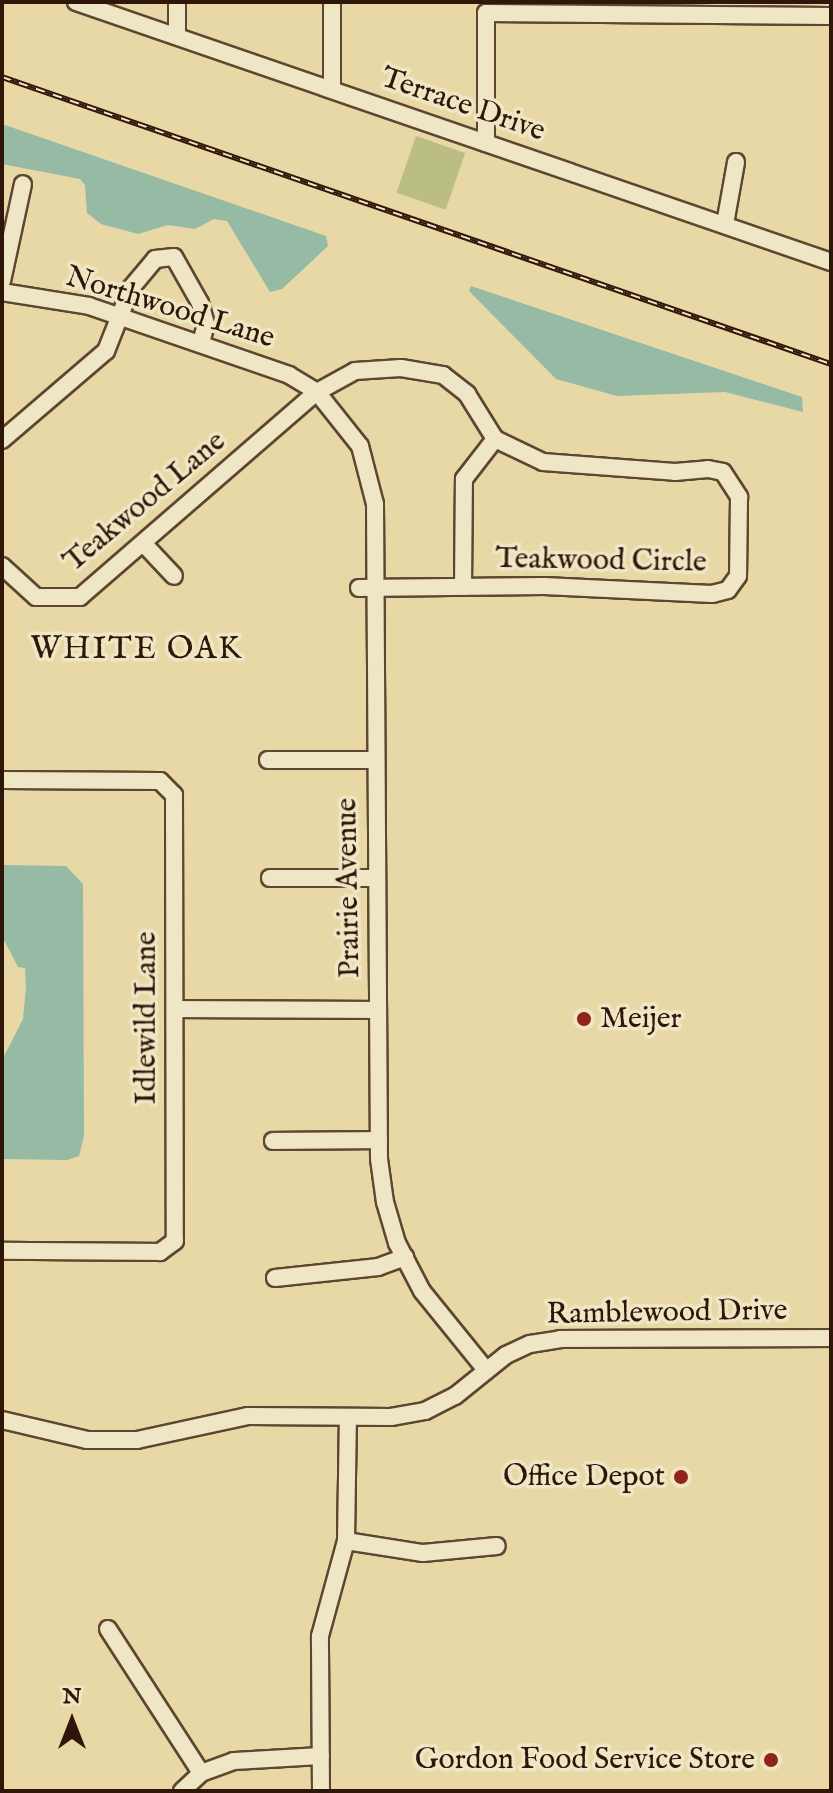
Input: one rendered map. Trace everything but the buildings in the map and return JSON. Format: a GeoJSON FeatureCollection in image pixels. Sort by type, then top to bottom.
{"type":"FeatureCollection","features":[{"type":"Feature","properties":{"kind":"street","name":"Terrace Drive"},"geometry":{"type":"LineString","coordinates":[[76,2],[831,262]]}},
{"type":"Feature","properties":{"kind":"street"},"geometry":{"type":"LineString","coordinates":[[177,2],[177,36]]}},
{"type":"Feature","properties":{"kind":"street"},"geometry":{"type":"LineString","coordinates":[[332,2],[332,89]]}},
{"type":"Feature","properties":{"kind":"street"},"geometry":{"type":"LineString","coordinates":[[486,143],[486,13],[831,16]]}},
{"type":"Feature","properties":{"kind":"street"},"geometry":{"type":"LineString","coordinates":[[725,224],[736,162]]}},
{"type":"Feature","properties":{"kind":"street"},"geometry":{"type":"LineString","coordinates":[[2,281],[23,184]]}},
{"type":"Feature","properties":{"kind":"street"},"geometry":{"type":"LineString","coordinates":[[2,440],[106,351],[131,288],[155,259],[166,254],[174,257],[204,311],[201,343]]}},
{"type":"Feature","properties":{"kind":"street","name":"Northwood Lane"},"geometry":{"type":"LineString","coordinates":[[2,292],[89,306],[289,375],[317,392]]}},
{"type":"Feature","properties":{"kind":"street"},"geometry":{"type":"LineString","coordinates":[[317,392],[355,371],[429,371],[458,384],[495,439],[464,479],[463,587]]}},
{"type":"Feature","properties":{"kind":"street","name":"Teakwood Lane"},"geometry":{"type":"LineString","coordinates":[[2,566],[36,597],[59,601],[80,597],[317,392]]}},
{"type":"Feature","properties":{"kind":"street","name":"Prairie Avenue"},"geometry":{"type":"LineString","coordinates":[[317,392],[341,417],[371,475],[367,588],[376,760],[379,1140],[385,1202],[405,1257],[422,1291],[486,1370]]}},
{"type":"Feature","properties":{"kind":"street","name":"Teakwood Circle"},"geometry":{"type":"LineString","coordinates":[[367,588],[463,587],[712,594],[728,590],[738,576],[739,497],[723,472],[543,462],[495,439]]}},
{"type":"Feature","properties":{"kind":"street"},"geometry":{"type":"LineString","coordinates":[[143,543],[174,576]]}},
{"type":"Feature","properties":{"kind":"street"},"geometry":{"type":"LineString","coordinates":[[268,760],[376,760]]}},
{"type":"Feature","properties":{"kind":"street","name":"Idlewild Lane"},"geometry":{"type":"LineString","coordinates":[[2,780],[160,781],[169,786],[174,795],[175,1009],[175,1241],[171,1249],[2,1251]]}},
{"type":"Feature","properties":{"kind":"street"},"geometry":{"type":"LineString","coordinates":[[270,878],[377,878]]}},
{"type":"Feature","properties":{"kind":"street"},"geometry":{"type":"LineString","coordinates":[[175,1009],[378,1010]]}},
{"type":"Feature","properties":{"kind":"street"},"geometry":{"type":"LineString","coordinates":[[273,1141],[379,1140]]}},
{"type":"Feature","properties":{"kind":"street"},"geometry":{"type":"LineString","coordinates":[[275,1278],[378,1267],[405,1257]]}},
{"type":"Feature","properties":{"kind":"street","name":"Ramblewood Drive"},"geometry":{"type":"LineString","coordinates":[[2,1420],[87,1440],[137,1440],[248,1416],[348,1417],[425,1411],[455,1396],[486,1370],[530,1344],[560,1339],[831,1338]]}},
{"type":"Feature","properties":{"kind":"street"},"geometry":{"type":"LineString","coordinates":[[321,1791],[320,1636],[346,1541],[348,1417]]}},
{"type":"Feature","properties":{"kind":"street"},"geometry":{"type":"LineString","coordinates":[[346,1541],[423,1553],[497,1546]]}},
{"type":"Feature","properties":{"kind":"street"},"geometry":{"type":"LineString","coordinates":[[108,1629],[201,1773]]}},
{"type":"Feature","properties":{"kind":"street"},"geometry":{"type":"LineString","coordinates":[[182,1791],[201,1773],[234,1761],[321,1756]]}},
{"type":"Feature","properties":{"kind":"green space"},"geometry":{"type":"Polygon","coordinates":[[[416,136],[465,153],[446,210],[396,193],[416,136]]]}},
{"type":"Feature","properties":{"kind":"shaded area"},"geometry":{"type":"Polygon","coordinates":[[[2,124],[326,236],[328,246],[282,289],[270,292],[227,221],[214,219],[195,229],[168,225],[138,234],[101,224],[87,213],[85,185],[80,179],[2,164],[2,124]]]}},
{"type":"Feature","properties":{"kind":"shaded area"},"geometry":{"type":"Polygon","coordinates":[[[471,286],[802,397],[803,412],[725,392],[617,396],[556,379],[469,291],[471,286]]]}},
{"type":"Feature","properties":{"kind":"shaded area"},"geometry":{"type":"Polygon","coordinates":[[[2,865],[66,866],[83,884],[84,1136],[79,1156],[67,1160],[2,1159],[2,1060],[23,1019],[26,987],[25,968],[18,967],[2,936],[2,865]]]}},
{"type":"Feature","properties":{"kind":"railway"},"geometry":{"type":"LineString","coordinates":[[2,77],[831,364]]}},
{"type":"Feature","properties":{"kind":"place","name":"Meijer"},"geometry":{"type":"Point","coordinates":[584,1019]}},
{"type":"Feature","properties":{"kind":"place","name":"Office Depot"},"geometry":{"type":"Point","coordinates":[681,1477]}},
{"type":"Feature","properties":{"kind":"place","name":"Gordon Food Service Store"},"geometry":{"type":"Point","coordinates":[771,1760]}},
{"type":"Feature","properties":{"kind":"district","name":"WHITE OAK"},"geometry":{"type":"Point","coordinates":[137,650]}}]}
